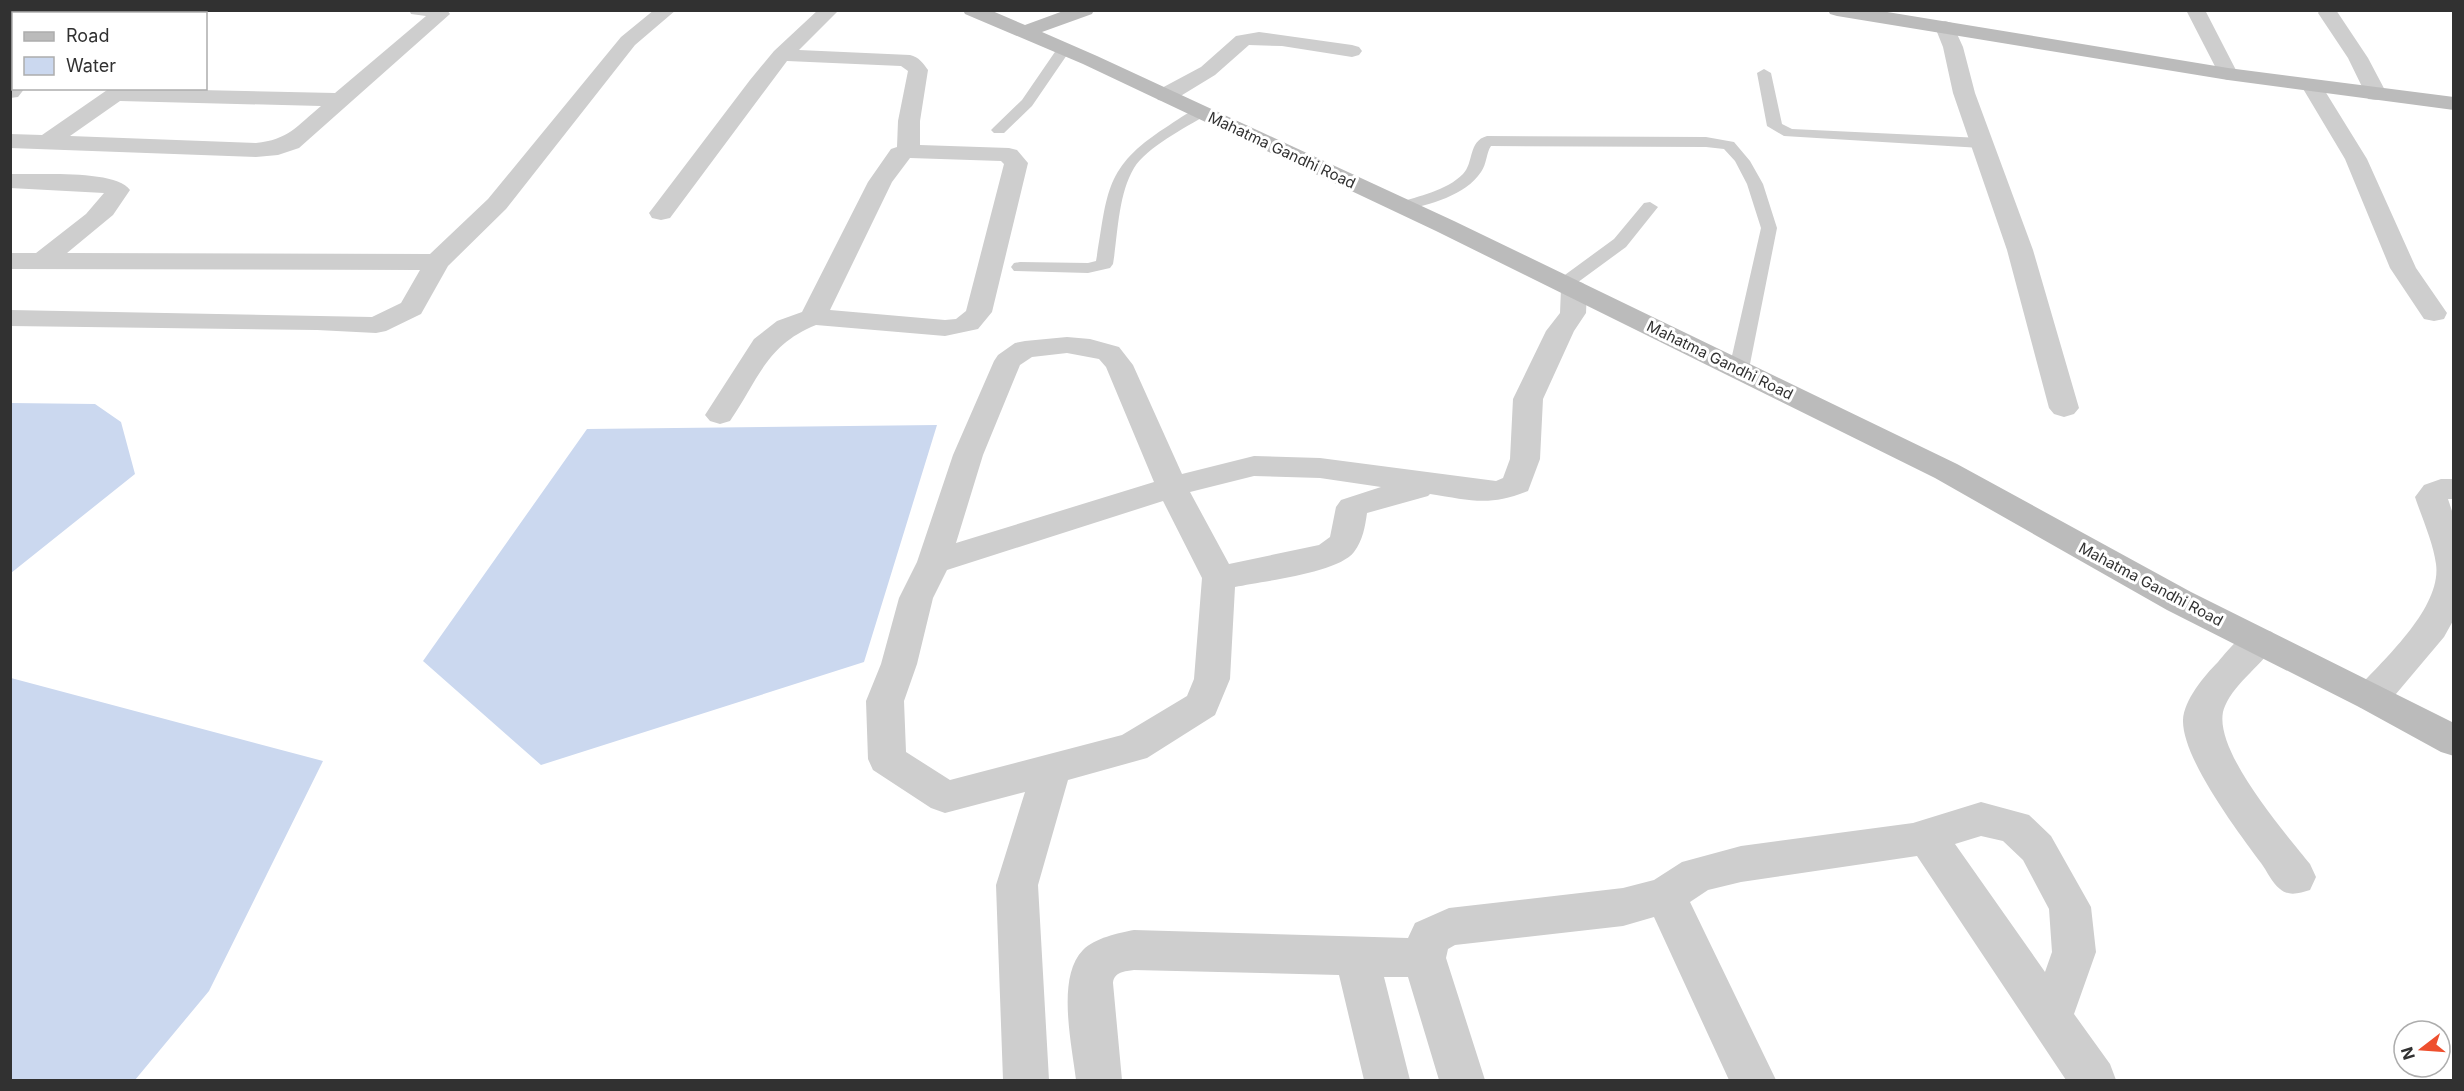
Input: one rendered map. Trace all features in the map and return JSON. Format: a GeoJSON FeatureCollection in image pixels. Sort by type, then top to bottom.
{"type":"FeatureCollection","features":[{"type":"Feature","properties":{"kind":"main road","name":"Mahatma Gandhi Road"},"geometry":{"type":"LineString","coordinates":[[972,10],[1166,95],[1403,206],[1946,471],[2179,601],[2372,697],[2454,741]]}},
{"type":"Feature","properties":{"kind":"main road"},"geometry":{"type":"LineString","coordinates":[[1025,32],[1085,10]]}},
{"type":"Feature","properties":{"kind":"main road"},"geometry":{"type":"LineString","coordinates":[[1837,10],[1951,22],[2228,74],[2454,104]]}},
{"type":"Feature","properties":{"kind":"street"},"geometry":{"type":"LineString","coordinates":[[10,141],[256,150],[278,148],[291,143],[440,14],[418,10]]}},
{"type":"Feature","properties":{"kind":"street"},"geometry":{"type":"LineString","coordinates":[[10,318],[317,322],[375,325],[412,308],[437,262],[497,204],[628,41],[667,10]]}},
{"type":"Feature","properties":{"kind":"street"},"geometry":{"type":"LineString","coordinates":[[661,213],[781,55],[830,10]]}},
{"type":"Feature","properties":{"kind":"street"},"geometry":{"type":"LineString","coordinates":[[2194,10],[2228,74]]}},
{"type":"Feature","properties":{"kind":"street"},"geometry":{"type":"LineString","coordinates":[[2328,14],[2358,58],[2376,94]]}},
{"type":"Feature","properties":{"kind":"street"},"geometry":{"type":"LineString","coordinates":[[1951,22],[1981,143],[2020,250],[2064,408]]}},
{"type":"Feature","properties":{"kind":"street"},"geometry":{"type":"LineString","coordinates":[[1166,95],[1208,71],[1244,40],[1282,40],[1352,51]]}},
{"type":"Feature","properties":{"kind":"street"},"geometry":{"type":"LineString","coordinates":[[781,55],[885,58],[910,61],[915,64],[918,69],[909,121],[908,151]]}},
{"type":"Feature","properties":{"kind":"street"},"geometry":{"type":"LineString","coordinates":[[2313,87],[2356,159],[2403,268],[2434,313]]}},
{"type":"Feature","properties":{"kind":"street"},"geometry":{"type":"LineString","coordinates":[[47,142],[121,92],[342,100]]}},
{"type":"Feature","properties":{"kind":"street"},"geometry":{"type":"LineString","coordinates":[[720,415],[764,345],[787,327],[813,317],[945,328],[973,322],[979,312],[1016,163],[1010,155],[908,151],[899,154],[880,182],[813,317]]}},
{"type":"Feature","properties":{"kind":"street"},"geometry":{"type":"LineString","coordinates":[[10,181],[103,184],[118,190],[114,199],[99,214],[42,261]]}},
{"type":"Feature","properties":{"kind":"street"},"geometry":{"type":"LineString","coordinates":[[10,261],[437,262]]}},
{"type":"Feature","properties":{"kind":"street"},"geometry":{"type":"LineString","coordinates":[[934,562],[1172,487],[1254,466],[1284,465],[1320,468],[1434,484],[1499,491],[1510,489],[1517,484],[1525,459],[1528,399],[1560,331],[1573,313],[1569,286]]}},
{"type":"Feature","properties":{"kind":"street"},"geometry":{"type":"LineString","coordinates":[[1067,345],[1090,347],[1109,353],[1119,365],[1172,487],[1219,578],[1212,679],[1202,705],[1133,747],[945,797],[887,759],[885,701],[899,664],[916,598],[934,562],[968,455],[1008,361],[1025,349],[1067,345]]}},
{"type":"Feature","properties":{"kind":"street"},"geometry":{"type":"LineString","coordinates":[[1219,578],[1313,560],[1336,553],[1350,530],[1352,507],[1369,500],[1434,484]]}},
{"type":"Feature","properties":{"kind":"street"},"geometry":{"type":"LineString","coordinates":[[2372,697],[2432,627],[2445,602],[2452,565],[2431,497],[2440,489],[2454,489]]}},
{"type":"Feature","properties":{"kind":"street"},"geometry":{"type":"LineString","coordinates":[[2259,641],[2210,697],[2200,720],[2205,739],[2228,784],[2295,877]]}},
{"type":"Feature","properties":{"kind":"street"},"geometry":{"type":"LineString","coordinates":[[1026,1080],[1017,885],[1052,769]]}},
{"type":"Feature","properties":{"kind":"street"},"geometry":{"type":"LineString","coordinates":[[1462,1080],[1424,958],[1430,937],[1449,927],[1623,907],[1665,896],[1697,875],[1740,864],[1839,852],[1927,837],[1981,819],[2015,826],[2037,848],[2070,907],[2074,952],[2050,1018]]}},
{"type":"Feature","properties":{"kind":"street"},"geometry":{"type":"LineString","coordinates":[[1927,837],[2093,1080]]}},
{"type":"Feature","properties":{"kind":"street"},"geometry":{"type":"LineString","coordinates":[[1665,896],[1753,1080]]}},
{"type":"Feature","properties":{"kind":"street"},"geometry":{"type":"LineString","coordinates":[[1099,1080],[1091,993],[1092,973],[1105,958],[1118,952],[1134,950],[1424,958]]}},
{"type":"Feature","properties":{"kind":"street"},"geometry":{"type":"LineString","coordinates":[[1357,957],[1387,1080]]}},
{"type":"Feature","properties":{"kind":"lane"},"geometry":{"type":"LineString","coordinates":[[999,130],[1010,122],[1034,94],[1064,49]]}},
{"type":"Feature","properties":{"kind":"lane"},"geometry":{"type":"LineString","coordinates":[[1764,74],[1775,126],[1789,133],[1981,143]]}},
{"type":"Feature","properties":{"kind":"lane"},"geometry":{"type":"LineString","coordinates":[[1020,267],[1088,268],[1104,264],[1117,198],[1127,166],[1159,138],[1201,111]]}},
{"type":"Feature","properties":{"kind":"lane"},"geometry":{"type":"LineString","coordinates":[[1403,206],[1454,188],[1466,180],[1477,166],[1479,151],[1487,141],[1706,142],[1729,146],[1742,161],[1767,215],[1769,228],[1738,369]]}},
{"type":"Feature","properties":{"kind":"lane"},"geometry":{"type":"LineString","coordinates":[[1569,286],[1620,243],[1650,207]]}},
{"type":"Feature","properties":{"kind":"water"},"geometry":{"type":"Polygon","coordinates":[[[11,403],[95,404],[121,422],[135,474],[11,573],[11,403]]]}},
{"type":"Feature","properties":{"kind":"water"},"geometry":{"type":"Polygon","coordinates":[[[937,425],[864,662],[541,765],[423,661],[587,429],[937,425]]]}},
{"type":"Feature","properties":{"kind":"water"},"geometry":{"type":"Polygon","coordinates":[[[11,678],[323,761],[209,991],[135,1080],[11,1080],[11,678]]]}}]}
